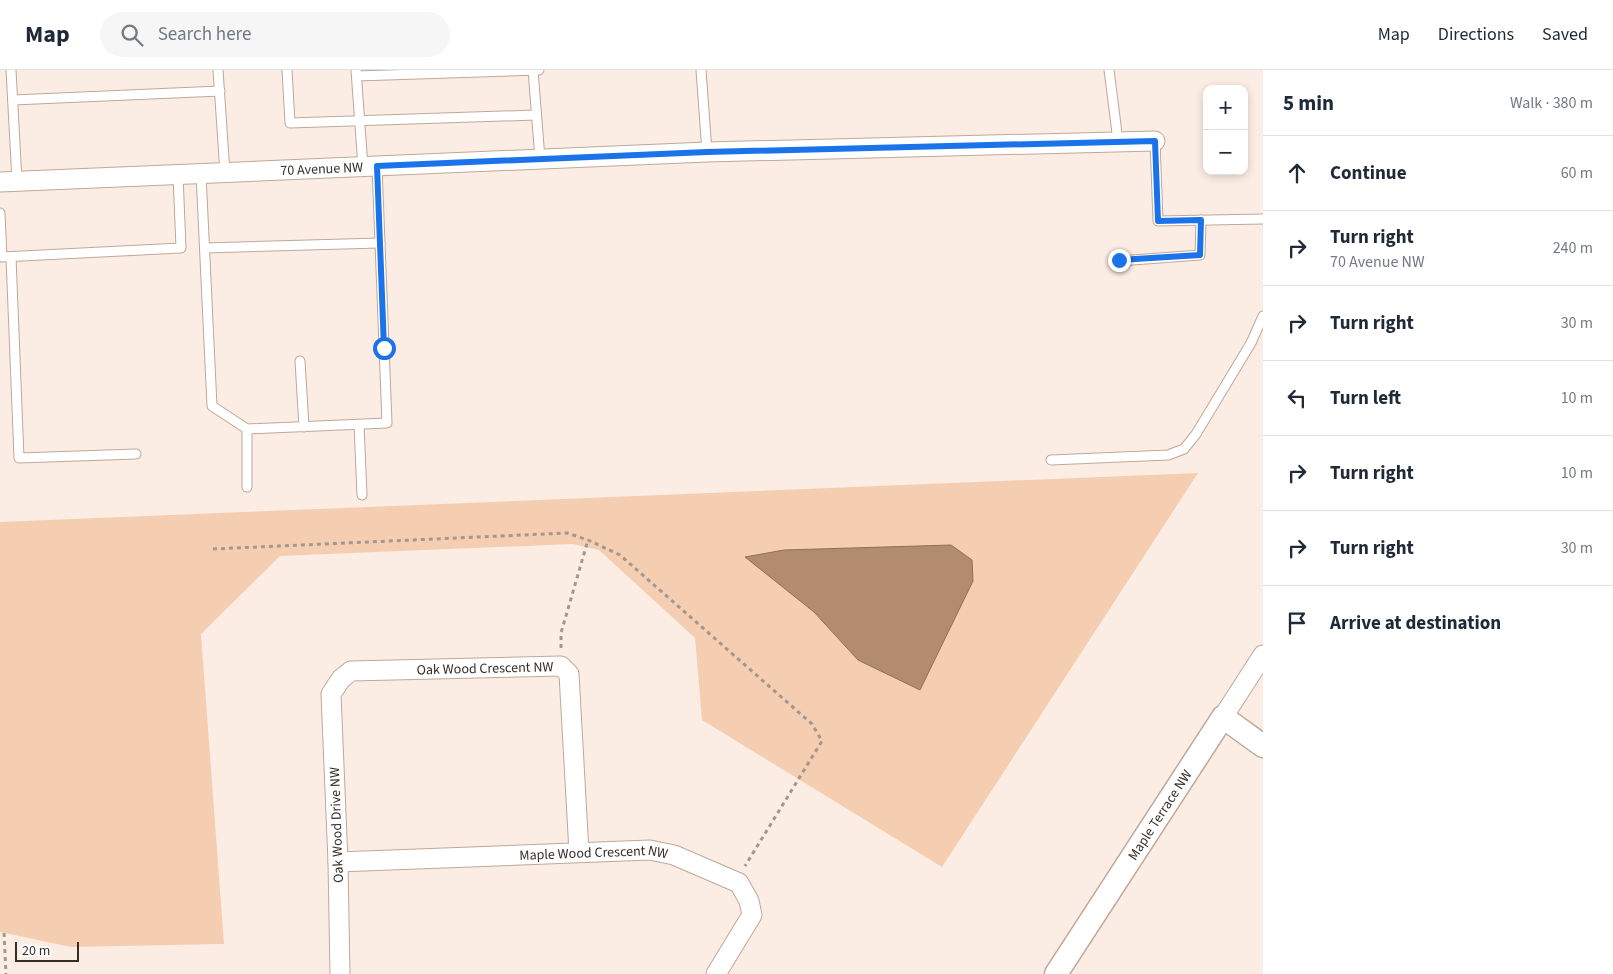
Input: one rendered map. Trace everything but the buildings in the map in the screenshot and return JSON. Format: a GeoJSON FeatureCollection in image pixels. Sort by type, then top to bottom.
{"type":"FeatureCollection","features":[{"type":"Feature","properties":{"kind":"street","name":"70 Avenue NW"},"geometry":{"type":"LineString","coordinates":[[9,182],[707,152],[1155,141]]}},
{"type":"Feature","properties":{"kind":"street","name":"Maple Terrace NW"},"geometry":{"type":"LineString","coordinates":[[1056,974],[1263,655]]}},
{"type":"Feature","properties":{"kind":"street","name":"Oak Wood Crescent NW"},"geometry":{"type":"LineString","coordinates":[[341,678],[350,672],[561,666],[569,674],[579,852]]}},
{"type":"Feature","properties":{"kind":"street","name":"Oak Wood Drive NW"},"geometry":{"type":"LineString","coordinates":[[340,974],[338,862],[331,694],[341,678]]}},
{"type":"Feature","properties":{"kind":"street"},"geometry":{"type":"LineString","coordinates":[[1223,717],[1263,746]]}},
{"type":"Feature","properties":{"kind":"street","name":"Maple Wood Crescent NW"},"geometry":{"type":"LineString","coordinates":[[338,862],[650,850],[674,855],[738,883]]}},
{"type":"Feature","properties":{"kind":"street"},"geometry":{"type":"LineString","coordinates":[[716,974],[752,915],[749,901],[738,883]]}},
{"type":"Feature","properties":{"kind":"lane"},"geometry":{"type":"LineString","coordinates":[[9,182],[13,100],[11,70]]}},
{"type":"Feature","properties":{"kind":"lane"},"geometry":{"type":"LineString","coordinates":[[218,70],[225,173]]}},
{"type":"Feature","properties":{"kind":"lane"},"geometry":{"type":"LineString","coordinates":[[287,70],[290,123],[536,116]]}},
{"type":"Feature","properties":{"kind":"lane"},"geometry":{"type":"LineString","coordinates":[[533,70],[540,159]]}},
{"type":"Feature","properties":{"kind":"lane"},"geometry":{"type":"LineString","coordinates":[[201,174],[212,406],[247,429],[387,423],[380,243],[370,167],[359,121],[356,73],[539,70]]}},
{"type":"Feature","properties":{"kind":"lane"},"geometry":{"type":"LineString","coordinates":[[701,70],[707,152]]}},
{"type":"Feature","properties":{"kind":"lane"},"geometry":{"type":"LineString","coordinates":[[1109,70],[1118,141]]}},
{"type":"Feature","properties":{"kind":"lane"},"geometry":{"type":"LineString","coordinates":[[13,100],[220,91]]}},
{"type":"Feature","properties":{"kind":"lane"},"geometry":{"type":"LineString","coordinates":[[1155,141],[1158,221],[1263,219]]}},
{"type":"Feature","properties":{"kind":"lane"},"geometry":{"type":"LineString","coordinates":[[0,213],[2,257],[181,248],[178,175]]}},
{"type":"Feature","properties":{"kind":"lane"},"geometry":{"type":"LineString","coordinates":[[1119,260],[1200,255],[1201,220]]}},
{"type":"Feature","properties":{"kind":"lane"},"geometry":{"type":"LineString","coordinates":[[205,248],[380,243]]}},
{"type":"Feature","properties":{"kind":"lane"},"geometry":{"type":"LineString","coordinates":[[12,257],[19,458],[136,454]]}},
{"type":"Feature","properties":{"kind":"lane"},"geometry":{"type":"LineString","coordinates":[[1050,460],[1168,455],[1184,448],[1196,434],[1246,352],[1263,316]]}},
{"type":"Feature","properties":{"kind":"lane"},"geometry":{"type":"LineString","coordinates":[[300,361],[304,427]]}},
{"type":"Feature","properties":{"kind":"lane"},"geometry":{"type":"LineString","coordinates":[[360,424],[362,495]]}},
{"type":"Feature","properties":{"kind":"lane"},"geometry":{"type":"LineString","coordinates":[[246,487],[247,429]]}},
{"type":"Feature","properties":{"kind":"path"},"geometry":{"type":"LineString","coordinates":[[213,549],[567,533],[588,540],[620,555],[812,724],[822,741],[748,860],[738,883]]}},
{"type":"Feature","properties":{"kind":"path"},"geometry":{"type":"LineString","coordinates":[[561,666],[561,633],[588,540]]}},
{"type":"Feature","properties":{"kind":"path"},"geometry":{"type":"LineString","coordinates":[[4,933],[6,974]]}},
{"type":"Feature","properties":{"kind":"shaded area"},"geometry":{"type":"Polygon","coordinates":[[[1198,473],[942,867],[702,720],[695,638],[599,550],[573,544],[280,556],[201,634],[224,944],[71,947],[0,932],[0,522],[1198,473]]]}},
{"type":"Feature","properties":{"kind":"shaded area"},"geometry":{"type":"Polygon","coordinates":[[[951,545],[972,560],[973,581],[920,690],[858,660],[814,612],[745,557],[784,550],[951,545]]]}},
{"type":"Feature","properties":{"kind":"route"},"geometry":{"type":"LineString","coordinates":[[384,348],[377,166],[707,152],[1155,141],[1158,221],[1201,220],[1200,255],[1119,260]]}}]}
